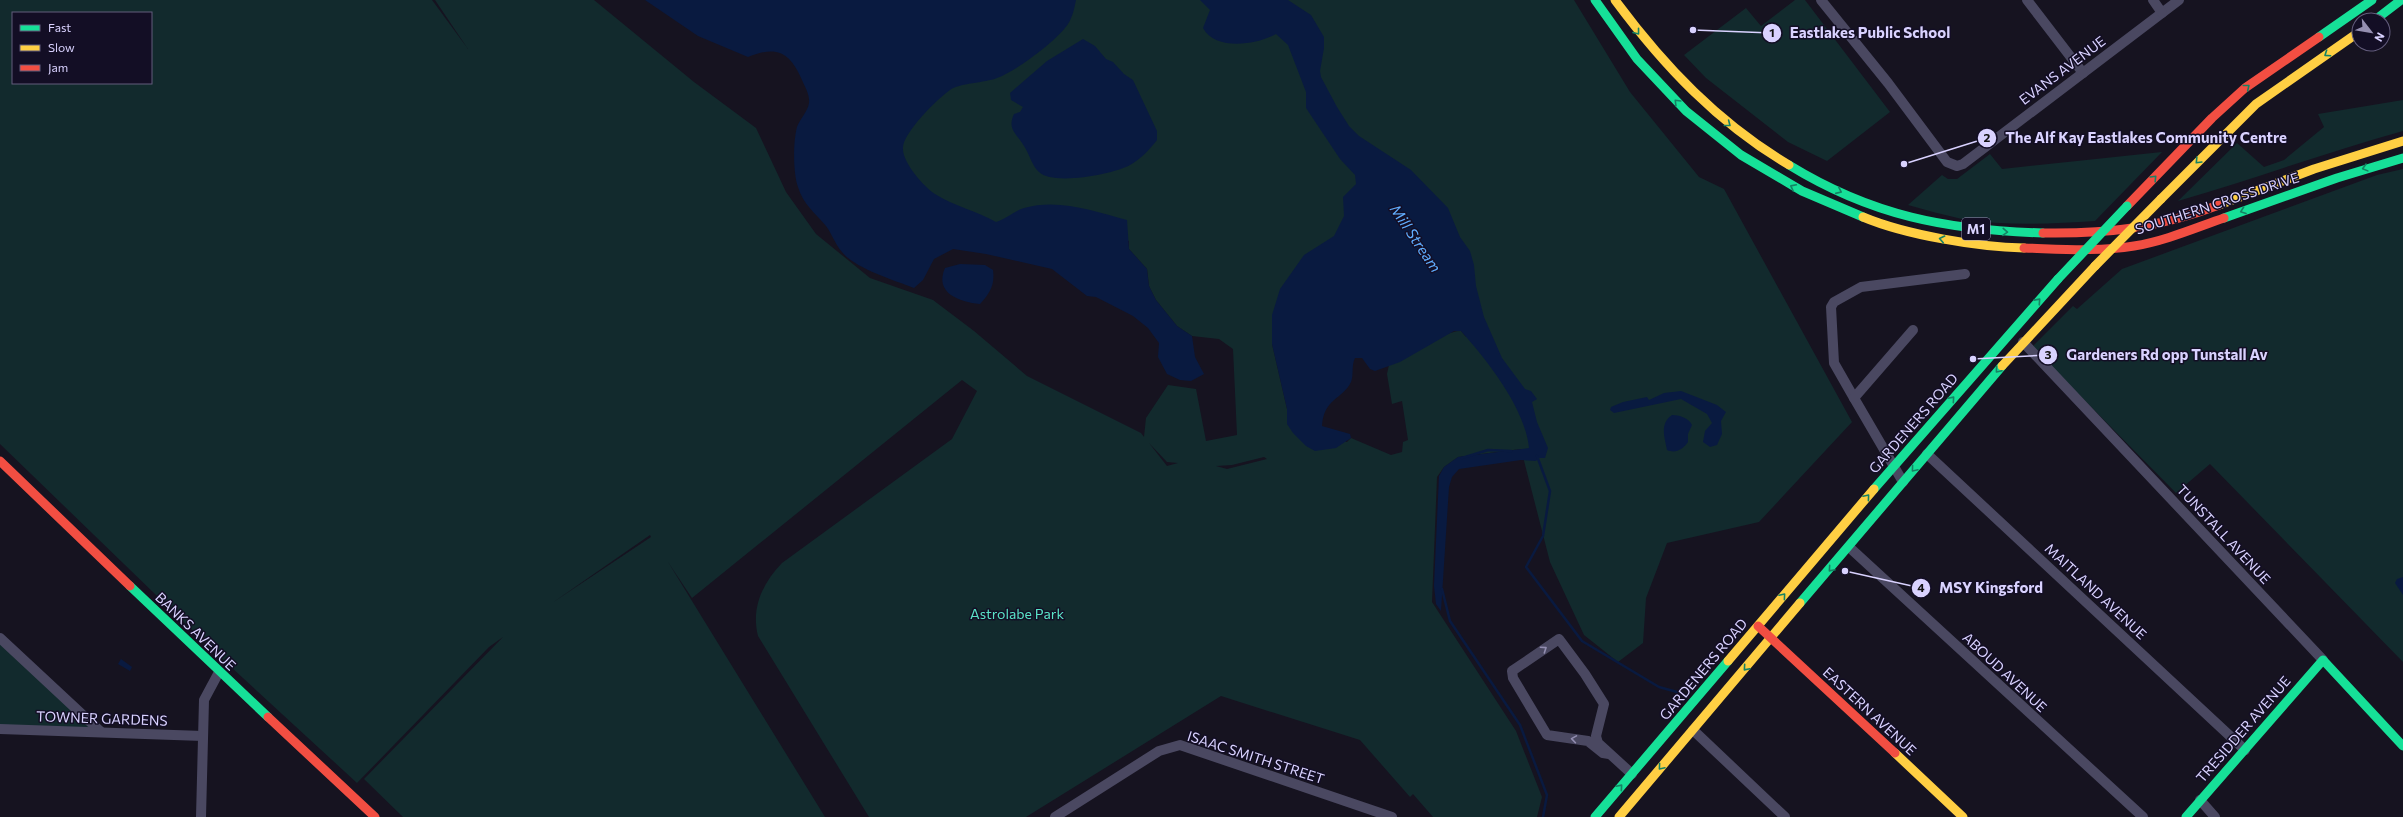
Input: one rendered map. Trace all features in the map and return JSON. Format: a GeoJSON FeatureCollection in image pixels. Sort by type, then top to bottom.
{"type":"FeatureCollection","features":[{"type":"Feature","properties":{"kind":"main road","name":"SOUTHERN CROSS DRIVE"},"geometry":{"type":"LineString","coordinates":[[1595,0],[1636,56],[1680,105],[1747,159],[1782,181],[1864,219],[1912,233],[1957,243],[2032,249],[2134,246],[2209,223],[2360,169],[2403,158]]}},
{"type":"Feature","properties":{"kind":"main road","name":"SOUTHERN CROSS DRIVE"},"geometry":{"type":"LineString","coordinates":[[1615,0],[1659,58],[1695,96],[1767,153],[1817,181],[1854,198],[1910,216],[1960,228],[2003,232],[2080,233],[2154,226],[2232,200],[2287,179],[2403,141]]}},
{"type":"Feature","properties":{"kind":"main road","name":"GARDENERS ROAD"},"geometry":{"type":"LineString","coordinates":[[1595,817],[1894,467],[2058,279],[2127,206],[2212,118],[2245,88],[2372,0]]}},
{"type":"Feature","properties":{"kind":"main road"},"geometry":{"type":"LineString","coordinates":[[2385,12],[2401,0]]}},
{"type":"Feature","properties":{"kind":"main road"},"geometry":{"type":"LineString","coordinates":[[1619,817],[2023,342],[2095,266],[2256,104],[2299,72],[2351,37]]}},
{"type":"Feature","properties":{"kind":"main road","name":"BANKS AVENUE"},"geometry":{"type":"LineString","coordinates":[[0,461],[219,672],[375,817]]}},
{"type":"Feature","properties":{"kind":"main road","name":"EASTERN AVENUE"},"geometry":{"type":"LineString","coordinates":[[1758,626],[1963,817]]}},
{"type":"Feature","properties":{"kind":"main road","name":"TUNSTALL AVENUE"},"geometry":{"type":"LineString","coordinates":[[2323,660],[2403,746]]}},
{"type":"Feature","properties":{"kind":"main road","name":"TRESIDDER AVENUE"},"geometry":{"type":"LineString","coordinates":[[2186,817],[2323,660]]}},
{"type":"Feature","properties":{"kind":"street","name":"EVANS AVENUE"},"geometry":{"type":"LineString","coordinates":[[1822,0],[1888,83],[1947,162],[1957,166],[1963,164],[2179,0]]}},
{"type":"Feature","properties":{"kind":"street"},"geometry":{"type":"LineString","coordinates":[[2027,0],[2083,73]]}},
{"type":"Feature","properties":{"kind":"street"},"geometry":{"type":"LineString","coordinates":[[2153,0],[2162,13]]}},
{"type":"Feature","properties":{"kind":"street"},"geometry":{"type":"LineString","coordinates":[[1903,482],[1834,363],[1831,307],[1834,302],[1861,287],[1965,274]]}},
{"type":"Feature","properties":{"kind":"street"},"geometry":{"type":"LineString","coordinates":[[1854,398],[1913,330]]}},
{"type":"Feature","properties":{"kind":"street","name":"TUNSTALL AVENUE"},"geometry":{"type":"LineString","coordinates":[[2023,342],[2323,660]]}},
{"type":"Feature","properties":{"kind":"street","name":"MAITLAND AVENUE"},"geometry":{"type":"LineString","coordinates":[[1927,454],[2245,750]]}},
{"type":"Feature","properties":{"kind":"street","name":"ABOUD AVENUE"},"geometry":{"type":"LineString","coordinates":[[1849,547],[2142,817]]}},
{"type":"Feature","properties":{"kind":"street"},"geometry":{"type":"LineString","coordinates":[[0,638],[101,732]]}},
{"type":"Feature","properties":{"kind":"street"},"geometry":{"type":"LineString","coordinates":[[1609,754],[1603,753],[1588,741],[1547,735],[1513,678],[1512,670],[1559,639],[1585,674],[1604,704],[1596,736],[1609,754],[1632,774]]}},
{"type":"Feature","properties":{"kind":"street"},"geometry":{"type":"LineString","coordinates":[[201,817],[204,700],[219,672]]}},
{"type":"Feature","properties":{"kind":"street","name":"TOWNER GARDENS"},"geometry":{"type":"LineString","coordinates":[[0,729],[203,736]]}},
{"type":"Feature","properties":{"kind":"street"},"geometry":{"type":"LineString","coordinates":[[1693,730],[1785,817]]}},
{"type":"Feature","properties":{"kind":"street","name":"ISAAC SMITH STREET"},"geometry":{"type":"LineString","coordinates":[[1055,817],[1159,751],[1180,745],[1392,817]]}},
{"type":"Feature","properties":{"kind":"street"},"geometry":{"type":"LineString","coordinates":[[2200,800],[2215,817]]}},
{"type":"Feature","properties":{"kind":"street"},"geometry":{"type":"LineString","coordinates":[[1068,817],[1073,806]]}},
{"type":"Feature","properties":{"kind":"green space","name":"Astrolabe Park"},"geometry":{"type":"Polygon","coordinates":[[[0,0],[432,0],[468,49],[435,0],[594,0],[694,82],[756,128],[786,192],[816,234],[870,278],[933,300],[974,331],[1027,376],[1141,433],[1144,437],[1146,418],[1168,385],[1196,389],[1206,441],[1237,435],[1233,349],[1219,339],[1192,336],[1177,326],[1156,300],[1149,286],[1147,269],[1129,249],[1129,241],[999,233],[938,206],[883,147],[1021,0],[1574,0],[1630,92],[1699,177],[1724,189],[1852,422],[1759,522],[1667,543],[1646,598],[1643,643],[1618,662],[1584,635],[1550,562],[1521,449],[1458,457],[1444,467],[1437,477],[1432,602],[1516,731],[1542,797],[1537,817],[1433,817],[1413,794],[1410,797],[1360,740],[1221,696],[1026,817],[869,817],[758,636],[756,626],[757,606],[769,579],[782,563],[952,439],[977,391],[962,380],[692,598],[668,562],[825,817],[403,817],[364,779],[503,637],[489,647],[357,783],[218,655],[0,444],[0,0]],[[1444,257],[1272,344],[1287,409],[1287,424],[1347,442],[1351,438],[1391,455],[1402,452],[1403,442],[1408,440],[1402,401],[1392,404],[1387,374],[1389,365],[1445,335],[1461,331],[1466,337],[1444,257]],[[1149,443],[1167,466],[1178,463],[1167,462],[1149,443]],[[1264,457],[1232,465],[1216,466],[1227,469],[1267,459],[1264,457]],[[650,535],[552,603],[651,537],[650,535]]]}},
{"type":"Feature","properties":{"kind":"green space"},"geometry":{"type":"Polygon","coordinates":[[[1795,0],[1805,0],[1890,112],[1827,161],[1788,142],[1706,78],[1684,55],[1746,8],[1761,26],[1795,0]]]}},
{"type":"Feature","properties":{"kind":"green space"},"geometry":{"type":"Polygon","coordinates":[[[2403,100],[2403,131],[2178,201],[2237,143],[2264,167],[2284,160],[2324,127],[2318,114],[2403,100]]]}},
{"type":"Feature","properties":{"kind":"green space"},"geometry":{"type":"Polygon","coordinates":[[[2162,152],[2095,221],[2045,224],[1995,223],[1962,219],[1908,205],[1942,175],[1948,179],[1957,179],[1990,154],[2002,169],[2162,152]]]}},
{"type":"Feature","properties":{"kind":"green space"},"geometry":{"type":"Polygon","coordinates":[[[2403,169],[2403,662],[2210,464],[2176,493],[2032,347],[2073,306],[2077,309],[2122,269],[2377,175],[2403,169]]]}},
{"type":"Feature","properties":{"kind":"green space"},"geometry":{"type":"Polygon","coordinates":[[[0,638],[101,732],[0,729],[0,638]]]}},
{"type":"Feature","properties":{"kind":"water"},"geometry":{"type":"Polygon","coordinates":[[[645,0],[1076,0],[1072,15],[1067,25],[1052,42],[1033,56],[997,78],[954,88],[937,101],[914,125],[904,142],[903,148],[906,160],[914,174],[930,191],[950,202],[996,222],[1024,208],[1050,204],[1076,207],[1127,220],[1129,249],[1147,269],[1149,286],[1156,300],[1177,326],[1192,336],[1195,357],[1204,374],[1191,381],[1180,380],[1167,374],[1158,357],[1159,343],[1148,328],[1133,316],[1096,297],[1087,296],[1052,269],[986,254],[953,249],[934,259],[923,280],[914,288],[856,264],[842,252],[826,226],[806,203],[800,193],[796,181],[794,149],[796,133],[798,124],[807,109],[809,100],[806,88],[793,63],[787,57],[775,52],[758,53],[748,57],[698,36],[645,0]]]}},
{"type":"Feature","properties":{"kind":"water"},"geometry":{"type":"Polygon","coordinates":[[[1200,0],[1288,0],[1311,15],[1324,37],[1324,48],[1320,71],[1321,77],[1337,107],[1349,126],[1359,136],[1411,170],[1448,208],[1460,237],[1470,251],[1474,265],[1476,286],[1484,317],[1502,358],[1525,389],[1531,391],[1537,399],[1532,402],[1537,422],[1548,448],[1545,458],[1538,458],[1536,461],[1521,460],[1459,469],[1452,477],[1449,487],[1441,611],[1436,604],[1434,586],[1439,476],[1444,467],[1458,457],[1529,448],[1526,433],[1520,417],[1513,401],[1493,370],[1461,331],[1454,331],[1400,362],[1375,371],[1370,369],[1362,358],[1355,358],[1351,382],[1343,393],[1334,400],[1326,410],[1323,417],[1322,426],[1350,434],[1351,438],[1336,448],[1315,451],[1306,446],[1293,433],[1287,424],[1287,409],[1272,344],[1272,315],[1280,289],[1304,255],[1334,236],[1344,216],[1343,197],[1356,184],[1355,175],[1340,159],[1306,108],[1306,92],[1288,45],[1276,34],[1268,38],[1248,43],[1226,43],[1217,40],[1209,35],[1203,28],[1210,10],[1200,0]]]}},
{"type":"Feature","properties":{"kind":"water"},"geometry":{"type":"Polygon","coordinates":[[[1083,39],[1095,46],[1106,59],[1113,62],[1124,74],[1133,80],[1157,131],[1157,140],[1138,160],[1130,165],[1111,172],[1070,178],[1046,176],[1039,172],[1032,163],[1026,149],[1013,131],[1011,124],[1014,114],[1020,112],[1023,107],[1011,100],[1010,93],[1047,61],[1083,39]]]}},
{"type":"Feature","properties":{"kind":"water"},"geometry":{"type":"Polygon","coordinates":[[[960,264],[985,265],[993,270],[991,288],[987,296],[980,304],[964,301],[950,295],[943,284],[942,277],[945,268],[960,264]]]}},
{"type":"Feature","properties":{"kind":"water"},"geometry":{"type":"Polygon","coordinates":[[[1681,391],[1717,405],[1726,412],[1721,421],[1722,434],[1717,445],[1710,447],[1703,442],[1705,431],[1712,423],[1707,414],[1681,399],[1614,413],[1610,410],[1611,407],[1623,402],[1647,397],[1649,400],[1664,393],[1681,391]]]}},
{"type":"Feature","properties":{"kind":"water"},"geometry":{"type":"Polygon","coordinates":[[[1672,415],[1684,417],[1689,420],[1692,425],[1688,434],[1688,442],[1682,449],[1676,451],[1667,450],[1664,436],[1665,423],[1672,415]]]}},
{"type":"Feature","properties":{"kind":"water"},"geometry":{"type":"Polygon","coordinates":[[[2403,577],[2403,595],[2395,583],[2397,579],[2403,577]]]}},
{"type":"Feature","properties":{"kind":"water"},"geometry":{"type":"Polygon","coordinates":[[[121,659],[132,667],[130,671],[118,664],[121,659]]]}},
{"type":"Feature","properties":{"kind":"waterway","name":"Mill Stream"},"geometry":{"type":"LineString","coordinates":[[1462,458],[1488,450],[1511,451]]}},
{"type":"Feature","properties":{"kind":"waterway"},"geometry":{"type":"LineString","coordinates":[[1537,456],[1550,491],[1543,536],[1526,567],[1582,641],[1659,687],[1677,692]]}},
{"type":"Feature","properties":{"kind":"waterway"},"geometry":{"type":"LineString","coordinates":[[1442,589],[1450,621],[1520,725],[1547,795],[1543,817]]}},
{"type":"Feature","properties":{"kind":"traffic: fast"},"geometry":{"type":"LineString","coordinates":[[1595,0],[1637,59],[1686,111],[1741,155],[1802,191],[1863,217]]}},
{"type":"Feature","properties":{"kind":"traffic: fast"},"geometry":{"type":"LineString","coordinates":[[2319,37],[2372,0]]}},
{"type":"Feature","properties":{"kind":"traffic: fast"},"geometry":{"type":"LineString","coordinates":[[2385,12],[2401,0]]}},
{"type":"Feature","properties":{"kind":"traffic: fast"},"geometry":{"type":"LineString","coordinates":[[2224,218],[2337,178],[2403,158]]}},
{"type":"Feature","properties":{"kind":"traffic: fast"},"geometry":{"type":"LineString","coordinates":[[1789,165],[1850,197],[1911,217],[1942,224],[1974,228],[2043,233]]}},
{"type":"Feature","properties":{"kind":"traffic: fast"},"geometry":{"type":"LineString","coordinates":[[2058,279],[2127,206]]}},
{"type":"Feature","properties":{"kind":"traffic: fast"},"geometry":{"type":"LineString","coordinates":[[1874,489],[2058,279]]}},
{"type":"Feature","properties":{"kind":"traffic: fast"},"geometry":{"type":"LineString","coordinates":[[1800,603],[2002,366]]}},
{"type":"Feature","properties":{"kind":"traffic: fast"},"geometry":{"type":"LineString","coordinates":[[130,586],[268,717]]}},
{"type":"Feature","properties":{"kind":"traffic: fast"},"geometry":{"type":"LineString","coordinates":[[2186,817],[2323,660],[2403,746]]}},
{"type":"Feature","properties":{"kind":"traffic: fast"},"geometry":{"type":"LineString","coordinates":[[1595,817],[1728,661]]}},
{"type":"Feature","properties":{"kind":"traffic: slow"},"geometry":{"type":"LineString","coordinates":[[1615,0],[1653,48],[1694,92],[1739,131],[1763,149],[1789,165]]}},
{"type":"Feature","properties":{"kind":"traffic: slow"},"geometry":{"type":"LineString","coordinates":[[2161,199],[2256,104],[2351,38]]}},
{"type":"Feature","properties":{"kind":"traffic: slow"},"geometry":{"type":"LineString","coordinates":[[2219,205],[2314,169],[2403,141]]}},
{"type":"Feature","properties":{"kind":"traffic: slow"},"geometry":{"type":"LineString","coordinates":[[2095,266],[2161,199]]}},
{"type":"Feature","properties":{"kind":"traffic: slow"},"geometry":{"type":"LineString","coordinates":[[1863,217],[1900,229],[1942,239],[1985,245],[2024,248]]}},
{"type":"Feature","properties":{"kind":"traffic: slow"},"geometry":{"type":"LineString","coordinates":[[2002,366],[2095,266]]}},
{"type":"Feature","properties":{"kind":"traffic: slow"},"geometry":{"type":"LineString","coordinates":[[1728,661],[1874,489]]}},
{"type":"Feature","properties":{"kind":"traffic: slow"},"geometry":{"type":"LineString","coordinates":[[1619,817],[1800,603]]}},
{"type":"Feature","properties":{"kind":"traffic: slow"},"geometry":{"type":"LineString","coordinates":[[1895,753],[1963,817]]}},
{"type":"Feature","properties":{"kind":"traffic: jam"},"geometry":{"type":"LineString","coordinates":[[2127,206],[2212,118],[2245,88],[2319,37]]}},
{"type":"Feature","properties":{"kind":"traffic: jam"},"geometry":{"type":"LineString","coordinates":[[2043,233],[2111,231],[2132,228],[2175,219],[2219,205]]}},
{"type":"Feature","properties":{"kind":"traffic: jam"},"geometry":{"type":"LineString","coordinates":[[2024,248],[2093,250],[2134,246],[2168,238],[2224,218]]}},
{"type":"Feature","properties":{"kind":"traffic: jam"},"geometry":{"type":"LineString","coordinates":[[0,461],[130,586]]}},
{"type":"Feature","properties":{"kind":"traffic: jam"},"geometry":{"type":"LineString","coordinates":[[1758,626],[1895,753]]}},
{"type":"Feature","properties":{"kind":"traffic: jam"},"geometry":{"type":"LineString","coordinates":[[268,717],[375,817]]}},
{"type":"Feature","properties":{"kind":"place","name":"Eastlakes Public School"},"geometry":{"type":"Point","coordinates":[1693,30]}},
{"type":"Feature","properties":{"kind":"place","name":"The Alf Kay Eastlakes Community Centre"},"geometry":{"type":"Point","coordinates":[1904,164]}},
{"type":"Feature","properties":{"kind":"place","name":"Gardeners Rd opp Tunstall Av"},"geometry":{"type":"Point","coordinates":[1973,359]}},
{"type":"Feature","properties":{"kind":"place","name":"MSY Kingsford"},"geometry":{"type":"Point","coordinates":[1845,571]}}]}
